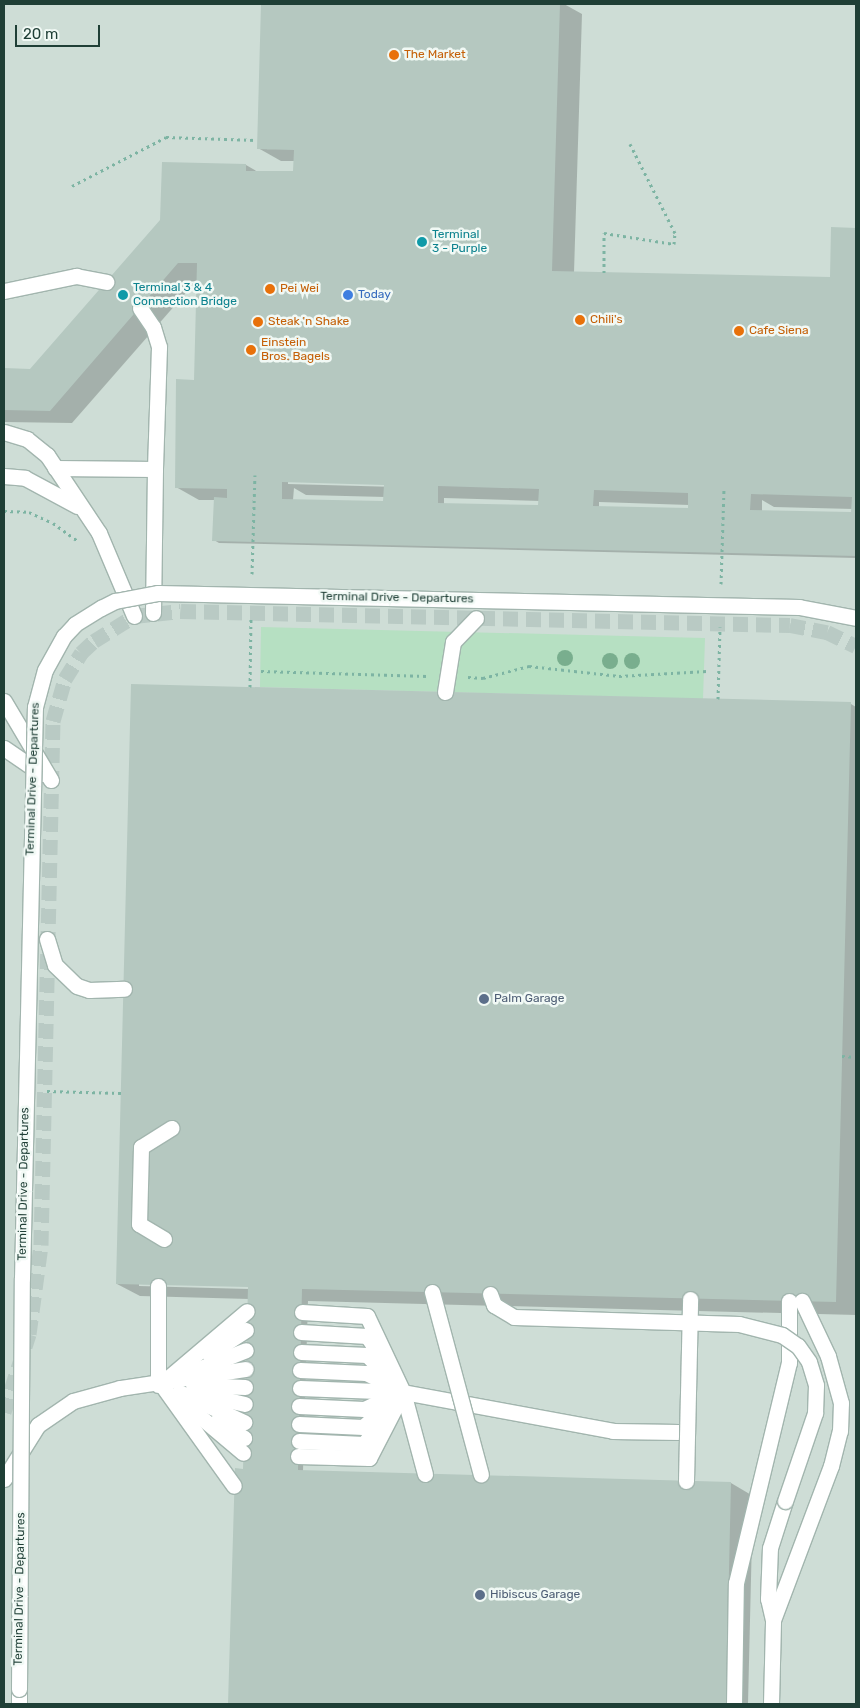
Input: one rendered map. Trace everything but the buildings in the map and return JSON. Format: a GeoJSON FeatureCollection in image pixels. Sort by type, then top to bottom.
{"type":"FeatureCollection","features":[{"type":"Feature","properties":{"kind":"street"},"geometry":{"type":"LineString","coordinates":[[4,290],[76,276],[106,282]]}},
{"type":"Feature","properties":{"kind":"street"},"geometry":{"type":"LineString","coordinates":[[140,308],[153,327],[158,347],[152,612]]}},
{"type":"Feature","properties":{"kind":"street"},"geometry":{"type":"LineString","coordinates":[[4,432],[27,440],[47,455],[85,511],[109,552],[134,616]]}},
{"type":"Feature","properties":{"kind":"street"},"geometry":{"type":"LineString","coordinates":[[55,468],[156,469]]}},
{"type":"Feature","properties":{"kind":"street"},"geometry":{"type":"LineString","coordinates":[[4,476],[25,478],[54,491],[85,511]]}},
{"type":"Feature","properties":{"kind":"street","name":"Terminal Drive - Departures"},"geometry":{"type":"LineString","coordinates":[[19,1697],[22,1268],[34,707],[45,670],[64,636],[75,624],[100,608],[124,599],[158,593],[799,607],[856,618]]}},
{"type":"Feature","properties":{"kind":"street"},"geometry":{"type":"LineString","coordinates":[[445,692],[453,642],[476,618]]}},
{"type":"Feature","properties":{"kind":"street"},"geometry":{"type":"LineString","coordinates":[[4,701],[51,780],[4,748]]}},
{"type":"Feature","properties":{"kind":"street"},"geometry":{"type":"LineString","coordinates":[[48,939],[55,964],[77,986],[89,990],[124,989]]}},
{"type":"Feature","properties":{"kind":"street"},"geometry":{"type":"LineString","coordinates":[[164,1239],[140,1224],[141,1147],[172,1128]]}},
{"type":"Feature","properties":{"kind":"street"},"geometry":{"type":"LineString","coordinates":[[158,1286],[160,1384],[234,1486]]}},
{"type":"Feature","properties":{"kind":"street"},"geometry":{"type":"LineString","coordinates":[[432,1292],[481,1475]]}},
{"type":"Feature","properties":{"kind":"street"},"geometry":{"type":"LineString","coordinates":[[490,1294],[494,1305],[514,1317],[739,1324],[782,1335],[798,1346],[809,1362],[816,1384],[815,1413],[770,1548],[768,1599],[774,1620],[771,1704]]}},
{"type":"Feature","properties":{"kind":"street"},"geometry":{"type":"LineString","coordinates":[[688,1299],[684,1481],[682,1432],[688,1299]]}},
{"type":"Feature","properties":{"kind":"street"},"geometry":{"type":"LineString","coordinates":[[734,1704],[736,1584],[789,1363],[796,1301],[828,1356],[841,1403],[840,1431],[831,1466],[774,1620]]}},
{"type":"Feature","properties":{"kind":"street"},"geometry":{"type":"LineString","coordinates":[[160,1384],[247,1311]]}},
{"type":"Feature","properties":{"kind":"street"},"geometry":{"type":"LineString","coordinates":[[302,1312],[367,1316],[403,1392],[425,1474]]}},
{"type":"Feature","properties":{"kind":"street"},"geometry":{"type":"LineString","coordinates":[[160,1384],[246,1330]]}},
{"type":"Feature","properties":{"kind":"street"},"geometry":{"type":"LineString","coordinates":[[301,1332],[367,1336],[403,1392]]}},
{"type":"Feature","properties":{"kind":"street"},"geometry":{"type":"LineString","coordinates":[[160,1384],[246,1350]]}},
{"type":"Feature","properties":{"kind":"street"},"geometry":{"type":"LineString","coordinates":[[301,1352],[367,1355],[403,1392]]}},
{"type":"Feature","properties":{"kind":"street"},"geometry":{"type":"LineString","coordinates":[[4,1479],[38,1425],[74,1401],[120,1388],[160,1384],[246,1369]]}},
{"type":"Feature","properties":{"kind":"street"},"geometry":{"type":"LineString","coordinates":[[300,1370],[366,1373],[403,1392]]}},
{"type":"Feature","properties":{"kind":"street"},"geometry":{"type":"LineString","coordinates":[[160,1384],[245,1387]]}},
{"type":"Feature","properties":{"kind":"street"},"geometry":{"type":"LineString","coordinates":[[160,1384],[245,1404]]}},
{"type":"Feature","properties":{"kind":"street"},"geometry":{"type":"LineString","coordinates":[[160,1384],[244,1422]]}},
{"type":"Feature","properties":{"kind":"street"},"geometry":{"type":"LineString","coordinates":[[160,1384],[244,1446]]}},
{"type":"Feature","properties":{"kind":"street"},"geometry":{"type":"LineString","coordinates":[[300,1388],[403,1392],[613,1430],[682,1432]]}},
{"type":"Feature","properties":{"kind":"street"},"geometry":{"type":"LineString","coordinates":[[300,1406],[364,1409],[403,1392]]}},
{"type":"Feature","properties":{"kind":"street"},"geometry":{"type":"LineString","coordinates":[[299,1424],[363,1427],[403,1392]]}},
{"type":"Feature","properties":{"kind":"street"},"geometry":{"type":"LineString","coordinates":[[298,1449],[364,1444],[403,1392]]}},
{"type":"Feature","properties":{"kind":"path"},"geometry":{"type":"LineString","coordinates":[[72,186],[166,136],[257,140]]}},
{"type":"Feature","properties":{"kind":"path"},"geometry":{"type":"LineString","coordinates":[[604,273],[604,233],[674,244],[675,233],[630,144]]}},
{"type":"Feature","properties":{"kind":"path"},"geometry":{"type":"LineString","coordinates":[[4,511],[29,512],[53,523],[81,544]]}},
{"type":"Feature","properties":{"kind":"path"},"geometry":{"type":"LineString","coordinates":[[261,671],[483,678],[530,666],[619,676],[707,671]]}},
{"type":"Feature","properties":{"kind":"path"},"geometry":{"type":"LineString","coordinates":[[842,1056],[856,1057]]}},
{"type":"Feature","properties":{"kind":"path"},"geometry":{"type":"LineString","coordinates":[[43,1091],[121,1093]]}},
{"type":"Feature","properties":{"kind":"shaded area"},"geometry":{"type":"Polygon","coordinates":[[[4,4],[856,4],[856,1704],[4,1704],[4,4]]]}},
{"type":"Feature","properties":{"kind":"green space"},"geometry":{"type":"Polygon","coordinates":[[[261,627],[705,638],[703,699],[260,687],[261,627]]]}},
{"type":"Feature","properties":{"kind":"tunnel"},"geometry":{"type":"LineString","coordinates":[[4,1412],[29,1334],[41,1245],[53,721],[65,679],[81,653],[94,641],[134,616],[181,611],[790,625],[827,632],[856,646]]}},
{"type":"Feature","properties":{"kind":"place","name":"The Market"},"geometry":{"type":"Point","coordinates":[394,55]}},
{"type":"Feature","properties":{"kind":"place","name":"Terminal 3 - Purple"},"geometry":{"type":"Point","coordinates":[422,242]}},
{"type":"Feature","properties":{"kind":"place","name":"Pei Wei"},"geometry":{"type":"Point","coordinates":[270,289]}},
{"type":"Feature","properties":{"kind":"place","name":"Terminal 3 & 4 Connection Bridge"},"geometry":{"type":"Point","coordinates":[123,295]}},
{"type":"Feature","properties":{"kind":"place","name":"Today"},"geometry":{"type":"Point","coordinates":[348,295]}},
{"type":"Feature","properties":{"kind":"place","name":"Chili's"},"geometry":{"type":"Point","coordinates":[580,320]}},
{"type":"Feature","properties":{"kind":"place","name":"Steak 'n Shake"},"geometry":{"type":"Point","coordinates":[258,322]}},
{"type":"Feature","properties":{"kind":"place","name":"Cafe Siena"},"geometry":{"type":"Point","coordinates":[739,331]}},
{"type":"Feature","properties":{"kind":"place","name":"Einstein Bros. Bagels"},"geometry":{"type":"Point","coordinates":[251,350]}},
{"type":"Feature","properties":{"kind":"place","name":"Palm Garage"},"geometry":{"type":"Point","coordinates":[484,999]}},
{"type":"Feature","properties":{"kind":"place","name":"Hibiscus Garage"},"geometry":{"type":"Point","coordinates":[480,1595]}}]}
